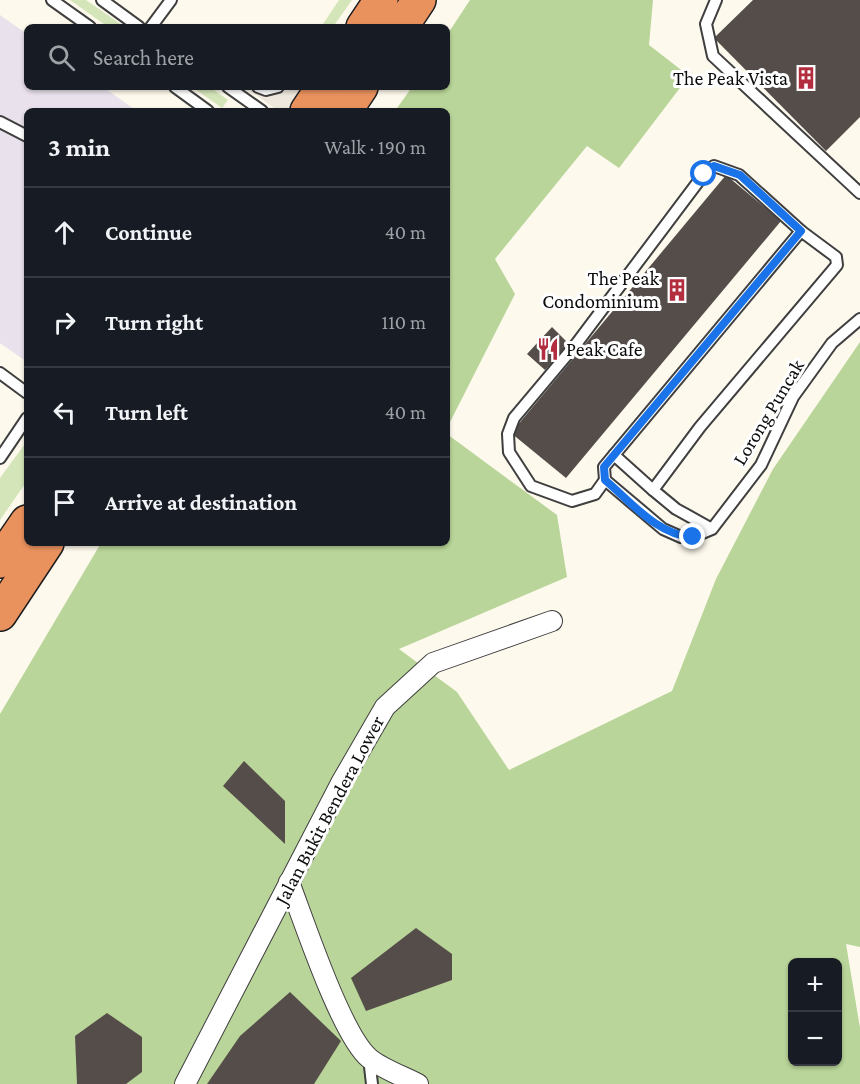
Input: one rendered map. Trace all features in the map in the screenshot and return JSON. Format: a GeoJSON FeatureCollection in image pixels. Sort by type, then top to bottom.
{"type":"FeatureCollection","features":[{"type":"Feature","properties":{"kind":"highway"},"geometry":{"type":"LineString","coordinates":[[375,18],[419,0]]}},
{"type":"Feature","properties":{"kind":"highway"},"geometry":{"type":"LineString","coordinates":[[309,108],[321,90]]}},
{"type":"Feature","properties":{"kind":"highway"},"geometry":{"type":"LineString","coordinates":[[347,108],[359,90]]}},
{"type":"Feature","properties":{"kind":"highway"},"geometry":{"type":"LineString","coordinates":[[0,561],[24,526]]}},
{"type":"Feature","properties":{"kind":"highway"},"geometry":{"type":"LineString","coordinates":[[0,614],[44,546]]}},
{"type":"Feature","properties":{"kind":"street","name":"Jalan Bukit Bendera Lower"},"geometry":{"type":"LineString","coordinates":[[185,1084],[289,882],[370,730],[385,707],[404,687],[433,663],[552,621]]}},
{"type":"Feature","properties":{"kind":"street"},"geometry":{"type":"LineString","coordinates":[[289,882],[332,992],[354,1037],[369,1057],[418,1084]]}},
{"type":"Feature","properties":{"kind":"lane"},"geometry":{"type":"LineString","coordinates":[[52,0],[86,24]]}},
{"type":"Feature","properties":{"kind":"lane"},"geometry":{"type":"LineString","coordinates":[[102,0],[135,24]]}},
{"type":"Feature","properties":{"kind":"lane"},"geometry":{"type":"LineString","coordinates":[[153,24],[171,0]]}},
{"type":"Feature","properties":{"kind":"lane"},"geometry":{"type":"LineString","coordinates":[[716,0],[706,24],[713,57],[860,193]]}},
{"type":"Feature","properties":{"kind":"lane"},"geometry":{"type":"LineString","coordinates":[[179,90],[204,108]]}},
{"type":"Feature","properties":{"kind":"lane"},"geometry":{"type":"LineString","coordinates":[[232,90],[258,108]]}},
{"type":"Feature","properties":{"kind":"lane"},"geometry":{"type":"LineString","coordinates":[[0,122],[24,134]]}},
{"type":"Feature","properties":{"kind":"lane"},"geometry":{"type":"LineString","coordinates":[[653,490],[700,428],[837,265],[836,257],[801,231],[740,175],[714,166],[704,174],[577,344],[514,418],[508,434],[509,452],[531,486],[573,501],[595,494],[605,480],[604,467],[801,231]]}},
{"type":"Feature","properties":{"kind":"lane","name":"Lorong Puncak"},"geometry":{"type":"LineString","coordinates":[[712,529],[761,465],[793,397],[832,344],[860,319]]}},
{"type":"Feature","properties":{"kind":"lane"},"geometry":{"type":"LineString","coordinates":[[0,373],[24,391]]}},
{"type":"Feature","properties":{"kind":"lane"},"geometry":{"type":"LineString","coordinates":[[0,458],[24,422]]}},
{"type":"Feature","properties":{"kind":"lane"},"geometry":{"type":"LineString","coordinates":[[614,455],[676,509],[712,529]]}},
{"type":"Feature","properties":{"kind":"lane"},"geometry":{"type":"LineString","coordinates":[[605,480],[663,529],[681,537],[693,537],[712,529]]}},
{"type":"Feature","properties":{"kind":"lane"},"geometry":{"type":"LineString","coordinates":[[369,1057],[372,1084]]}},
{"type":"Feature","properties":{"kind":"shaded area"},"geometry":{"type":"Polygon","coordinates":[[[0,15],[24,32],[24,90],[107,90],[133,108],[24,108],[24,360],[0,343],[0,15]]]}},
{"type":"Feature","properties":{"kind":"shaded area"},"geometry":{"type":"Polygon","coordinates":[[[289,90],[311,90],[299,108],[275,108],[250,91],[277,93],[289,90]]]}},
{"type":"Feature","properties":{"kind":"green space"},"geometry":{"type":"Polygon","coordinates":[[[70,0],[86,0],[121,24],[104,24],[70,0]]]}},
{"type":"Feature","properties":{"kind":"green space"},"geometry":{"type":"Polygon","coordinates":[[[339,0],[352,0],[335,24],[323,24],[339,0]]]}},
{"type":"Feature","properties":{"kind":"green space"},"geometry":{"type":"Polygon","coordinates":[[[470,0],[653,0],[649,45],[689,76],[619,168],[587,146],[495,259],[515,294],[450,422],[450,108],[397,108],[410,90],[450,90],[450,30],[470,0]]]}},
{"type":"Feature","properties":{"kind":"green space"},"geometry":{"type":"Polygon","coordinates":[[[196,90],[214,90],[228,100],[222,108],[196,90]]]}},
{"type":"Feature","properties":{"kind":"green space"},"geometry":{"type":"Polygon","coordinates":[[[860,342],[860,947],[846,944],[860,1028],[860,1084],[0,1084],[0,714],[99,546],[450,546],[450,436],[557,515],[567,577],[399,649],[457,692],[509,770],[672,691],[716,579],[773,469],[860,342]]]}},
{"type":"Feature","properties":{"kind":"green space"},"geometry":{"type":"Polygon","coordinates":[[[24,445],[24,485],[0,520],[0,478],[24,445]]]}},
{"type":"Feature","properties":{"kind":"building","name":"The Peak Vista"},"geometry":{"type":"Polygon","coordinates":[[[753,0],[860,0],[860,117],[826,151],[714,38],[753,0]]]}},
{"type":"Feature","properties":{"kind":"building","name":"The Peak Condominium"},"geometry":{"type":"Polygon","coordinates":[[[726,175],[781,221],[566,478],[511,433],[726,175]]]}},
{"type":"Feature","properties":{"kind":"building","name":"Peak Cafe"},"geometry":{"type":"Polygon","coordinates":[[[552,327],[569,344],[545,370],[527,354],[552,327]]]}},
{"type":"Feature","properties":{"kind":"building"},"geometry":{"type":"Polygon","coordinates":[[[244,761],[285,801],[285,844],[223,786],[244,761]]]}},
{"type":"Feature","properties":{"kind":"building"},"geometry":{"type":"Polygon","coordinates":[[[416,928],[452,954],[452,980],[366,1011],[351,978],[416,928]]]}},
{"type":"Feature","properties":{"kind":"building"},"geometry":{"type":"Polygon","coordinates":[[[290,992],[341,1041],[314,1084],[207,1084],[240,1036],[290,992]]]}},
{"type":"Feature","properties":{"kind":"building"},"geometry":{"type":"Polygon","coordinates":[[[107,1013],[142,1037],[142,1072],[126,1084],[77,1084],[75,1036],[107,1013]]]}},
{"type":"Feature","properties":{"kind":"place","name":"The Peak Vista"},"geometry":{"type":"Point","coordinates":[806,78]}},
{"type":"Feature","properties":{"kind":"place","name":"The Peak Condominium"},"geometry":{"type":"Point","coordinates":[677,290]}},
{"type":"Feature","properties":{"kind":"place","name":"Peak Cafe"},"geometry":{"type":"Point","coordinates":[548,349]}},
{"type":"Feature","properties":{"kind":"route"},"geometry":{"type":"LineString","coordinates":[[693,537],[681,537],[663,529],[605,480],[604,467],[801,231],[740,175],[714,166],[704,174]]}}]}
